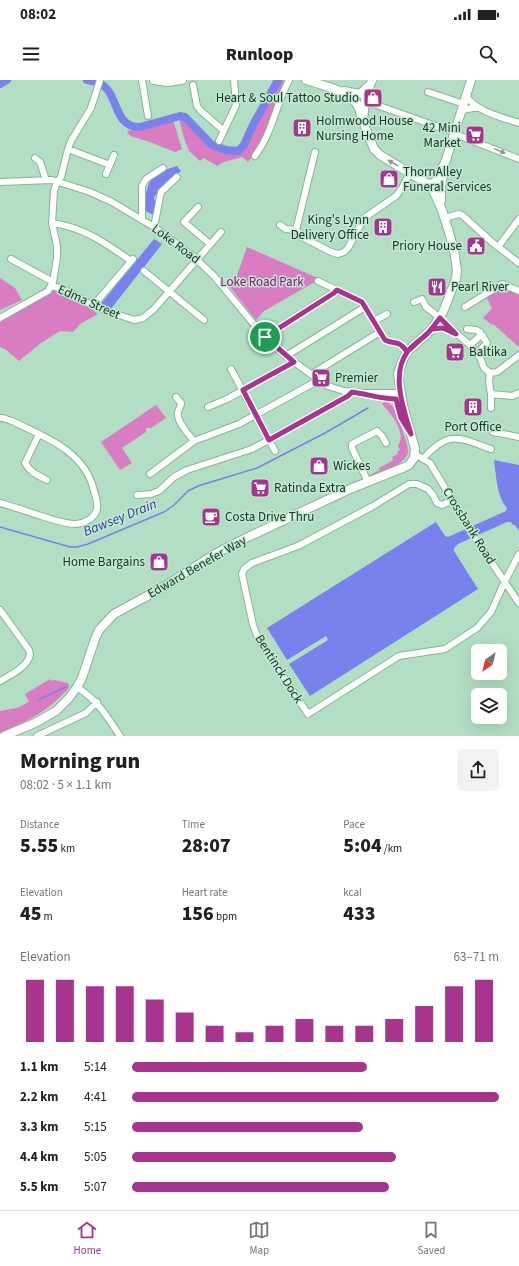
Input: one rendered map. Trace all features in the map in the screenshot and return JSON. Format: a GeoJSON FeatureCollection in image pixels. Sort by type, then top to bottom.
{"type":"FeatureCollection","features":[{"type":"Feature","properties":{"kind":"main road"},"geometry":{"type":"LineString","coordinates":[[157,81],[179,80]]}},
{"type":"Feature","properties":{"kind":"main road"},"geometry":{"type":"LineString","coordinates":[[306,80],[349,96],[356,102],[374,149],[377,153],[426,183],[433,190],[443,214],[454,250],[457,270],[456,279],[440,318],[432,329],[407,352],[398,378],[398,396],[414,444],[415,454]]}},
{"type":"Feature","properties":{"kind":"main road"},"geometry":{"type":"LineString","coordinates":[[443,214],[441,187],[446,160],[471,80]]}},
{"type":"Feature","properties":{"kind":"main road"},"geometry":{"type":"LineString","coordinates":[[333,89],[360,94],[372,81]]}},
{"type":"Feature","properties":{"kind":"main road"},"geometry":{"type":"LineString","coordinates":[[363,122],[365,99],[372,81]]}},
{"type":"Feature","properties":{"kind":"main road"},"geometry":{"type":"LineString","coordinates":[[426,183],[430,184],[436,181],[446,160]]}},
{"type":"Feature","properties":{"kind":"main road","name":"Edward Benefer Way"},"geometry":{"type":"LineString","coordinates":[[4,736],[35,723],[56,711],[69,698],[82,678],[99,630],[114,614],[221,551],[368,482],[405,467],[412,461],[415,454]]}},
{"type":"Feature","properties":{"kind":"street"},"geometry":{"type":"LineString","coordinates":[[0,318],[44,293],[52,284],[57,258],[57,246],[52,223],[54,191],[57,182],[61,177],[71,141],[91,108],[99,80]]}},
{"type":"Feature","properties":{"kind":"street"},"geometry":{"type":"LineString","coordinates":[[142,80],[148,116]]}},
{"type":"Feature","properties":{"kind":"street"},"geometry":{"type":"LineString","coordinates":[[219,141],[236,105],[234,80]]}},
{"type":"Feature","properties":{"kind":"street"},"geometry":{"type":"LineString","coordinates":[[255,156],[260,150],[271,127],[281,94],[289,80]]}},
{"type":"Feature","properties":{"kind":"street"},"geometry":{"type":"LineString","coordinates":[[193,85],[197,106],[224,130]]}},
{"type":"Feature","properties":{"kind":"street"},"geometry":{"type":"LineString","coordinates":[[428,92],[464,103],[473,108],[479,108]]}},
{"type":"Feature","properties":{"kind":"street"},"geometry":{"type":"LineString","coordinates":[[437,102],[440,96]]}},
{"type":"Feature","properties":{"kind":"street"},"geometry":{"type":"LineString","coordinates":[[365,99],[371,103],[447,130],[455,131],[519,159]]}},
{"type":"Feature","properties":{"kind":"street"},"geometry":{"type":"LineString","coordinates":[[464,103],[472,103],[479,108],[519,124]]}},
{"type":"Feature","properties":{"kind":"street"},"geometry":{"type":"LineString","coordinates":[[68,149],[110,165]]}},
{"type":"Feature","properties":{"kind":"street"},"geometry":{"type":"LineString","coordinates":[[296,230],[315,152]]}},
{"type":"Feature","properties":{"kind":"street"},"geometry":{"type":"LineString","coordinates":[[106,174],[114,155]]}},
{"type":"Feature","properties":{"kind":"street"},"geometry":{"type":"LineString","coordinates":[[35,158],[40,162],[46,180]]}},
{"type":"Feature","properties":{"kind":"street"},"geometry":{"type":"LineString","coordinates":[[142,220],[142,186],[146,179],[163,168]]}},
{"type":"Feature","properties":{"kind":"street"},"geometry":{"type":"LineString","coordinates":[[280,225],[286,229],[296,230],[302,237],[331,252],[338,254],[344,252],[348,248],[364,218],[396,196],[410,173]]}},
{"type":"Feature","properties":{"kind":"street"},"geometry":{"type":"LineString","coordinates":[[154,227],[160,192],[177,177]]}},
{"type":"Feature","properties":{"kind":"street","name":"Loke Road"},"geometry":{"type":"LineString","coordinates":[[0,182],[46,180],[57,182],[112,202],[154,227],[197,259],[214,276],[265,337],[286,356],[319,380],[334,388],[352,392],[364,393],[388,399],[398,396]]}},
{"type":"Feature","properties":{"kind":"street"},"geometry":{"type":"LineString","coordinates":[[198,207],[184,222],[210,244]]}},
{"type":"Feature","properties":{"kind":"street"},"geometry":{"type":"LineString","coordinates":[[443,214],[462,215],[498,247],[519,263]]}},
{"type":"Feature","properties":{"kind":"street"},"geometry":{"type":"LineString","coordinates":[[52,223],[76,229],[88,234],[106,243],[132,260],[93,306]]}},
{"type":"Feature","properties":{"kind":"street"},"geometry":{"type":"LineString","coordinates":[[498,247],[518,223]]}},
{"type":"Feature","properties":{"kind":"street","name":"Edma Street"},"geometry":{"type":"LineString","coordinates":[[10,259],[93,306],[134,320],[144,318],[154,309],[221,232]]}},
{"type":"Feature","properties":{"kind":"street"},"geometry":{"type":"LineString","coordinates":[[144,271],[204,320]]}},
{"type":"Feature","properties":{"kind":"street"},"geometry":{"type":"LineString","coordinates":[[318,281],[361,301],[386,341],[397,342],[407,352]]}},
{"type":"Feature","properties":{"kind":"street"},"geometry":{"type":"LineString","coordinates":[[465,307],[502,284],[519,292]]}},
{"type":"Feature","properties":{"kind":"street"},"geometry":{"type":"LineString","coordinates":[[265,337],[337,290]]}},
{"type":"Feature","properties":{"kind":"street"},"geometry":{"type":"LineString","coordinates":[[414,302],[425,297],[424,306],[470,345],[480,357],[484,368],[490,373],[496,372],[519,355]]}},
{"type":"Feature","properties":{"kind":"street"},"geometry":{"type":"LineString","coordinates":[[286,356],[366,307]]}},
{"type":"Feature","properties":{"kind":"street"},"geometry":{"type":"LineString","coordinates":[[374,321],[387,314]]}},
{"type":"Feature","properties":{"kind":"street"},"geometry":{"type":"LineString","coordinates":[[432,329],[443,328],[456,334]]}},
{"type":"Feature","properties":{"kind":"street"},"geometry":{"type":"LineString","coordinates":[[467,328],[480,332],[487,343],[482,348]]}},
{"type":"Feature","properties":{"kind":"street"},"geometry":{"type":"LineString","coordinates":[[312,375],[380,332]]}},
{"type":"Feature","properties":{"kind":"street"},"geometry":{"type":"LineString","coordinates":[[470,345],[482,335]]}},
{"type":"Feature","properties":{"kind":"street"},"geometry":{"type":"LineString","coordinates":[[208,407],[227,399],[294,362]]}},
{"type":"Feature","properties":{"kind":"street"},"geometry":{"type":"LineString","coordinates":[[231,369],[275,451]]}},
{"type":"Feature","properties":{"kind":"street"},"geometry":{"type":"LineString","coordinates":[[490,373],[489,382],[491,408]]}},
{"type":"Feature","properties":{"kind":"street"},"geometry":{"type":"LineString","coordinates":[[150,474],[195,441],[239,424],[319,380]]}},
{"type":"Feature","properties":{"kind":"street"},"geometry":{"type":"LineString","coordinates":[[141,497],[159,491],[174,477],[187,470],[252,449],[348,396],[352,392]]}},
{"type":"Feature","properties":{"kind":"street"},"geometry":{"type":"LineString","coordinates":[[491,394],[512,396],[519,393]]}},
{"type":"Feature","properties":{"kind":"street"},"geometry":{"type":"LineString","coordinates":[[176,398],[182,405],[178,414],[182,426],[195,441]]}},
{"type":"Feature","properties":{"kind":"street"},"geometry":{"type":"LineString","coordinates":[[0,418],[12,421],[39,434],[65,448],[77,459],[88,474],[93,485],[97,507],[96,513],[89,520],[78,524],[72,524],[0,503]]}},
{"type":"Feature","properties":{"kind":"street"},"geometry":{"type":"LineString","coordinates":[[187,429],[195,441]]}},
{"type":"Feature","properties":{"kind":"street"},"geometry":{"type":"LineString","coordinates":[[368,482],[352,447],[354,443],[377,429],[386,443]]}},
{"type":"Feature","properties":{"kind":"street"},"geometry":{"type":"LineString","coordinates":[[493,432],[519,437]]}},
{"type":"Feature","properties":{"kind":"street"},"geometry":{"type":"LineString","coordinates":[[39,434],[25,463],[35,474],[47,480]]}},
{"type":"Feature","properties":{"kind":"street"},"geometry":{"type":"LineString","coordinates":[[423,459],[437,445],[448,439],[464,439],[490,449]]}},
{"type":"Feature","properties":{"kind":"street","name":"Crossbank Road"},"geometry":{"type":"LineString","coordinates":[[415,454],[430,463],[475,538],[519,603]]}},
{"type":"Feature","properties":{"kind":"street","name":"Bentinck Dock"},"geometry":{"type":"LineString","coordinates":[[453,500],[442,505],[437,503],[428,489],[417,484],[409,484],[298,546],[252,563],[244,569],[242,574],[258,638],[308,714],[399,656],[445,649],[477,628],[491,612],[505,582]]}},
{"type":"Feature","properties":{"kind":"street"},"geometry":{"type":"LineString","coordinates":[[505,582],[519,554]]}},
{"type":"Feature","properties":{"kind":"street"},"geometry":{"type":"LineString","coordinates":[[0,610],[29,650],[30,655],[28,662],[24,666],[0,681]]}},
{"type":"Feature","properties":{"kind":"street"},"geometry":{"type":"LineString","coordinates":[[77,687],[96,702],[120,736]]}},
{"type":"Feature","properties":{"kind":"street"},"geometry":{"type":"LineString","coordinates":[[37,736],[86,712],[96,702]]}},
{"type":"Feature","properties":{"kind":"green space"},"geometry":{"type":"Polygon","coordinates":[[[280,80],[286,81],[275,113],[261,144],[248,162],[242,157],[224,162],[217,166],[204,158],[200,161],[189,151],[179,119],[185,118],[202,139],[210,146],[237,153],[241,151],[280,80]]]}},
{"type":"Feature","properties":{"kind":"green space"},"geometry":{"type":"Polygon","coordinates":[[[173,120],[182,149],[175,152],[130,136],[127,131],[173,120]]]}},
{"type":"Feature","properties":{"kind":"green space","name":"Loke Road Park"},"geometry":{"type":"Polygon","coordinates":[[[247,247],[320,279],[264,311],[256,320],[230,287],[234,284],[247,247]]]}},
{"type":"Feature","properties":{"kind":"green space"},"geometry":{"type":"Polygon","coordinates":[[[0,278],[15,288],[22,300],[0,310],[0,278]]]}},
{"type":"Feature","properties":{"kind":"green space"},"geometry":{"type":"Polygon","coordinates":[[[503,286],[519,295],[519,347],[493,324],[492,325],[483,318],[492,308],[486,297],[503,286]]]}},
{"type":"Feature","properties":{"kind":"green space"},"geometry":{"type":"Polygon","coordinates":[[[54,290],[66,292],[98,314],[80,324],[73,332],[60,331],[41,343],[19,361],[5,349],[0,347],[0,322],[54,290]]]}},
{"type":"Feature","properties":{"kind":"green space"},"geometry":{"type":"Polygon","coordinates":[[[385,402],[391,405],[395,410],[405,438],[408,453],[406,458],[398,465],[370,475],[392,461],[392,457],[398,454],[397,452],[400,450],[398,446],[401,435],[397,424],[382,404],[385,402]]]}},
{"type":"Feature","properties":{"kind":"green space"},"geometry":{"type":"Polygon","coordinates":[[[156,405],[166,418],[151,428],[146,428],[146,432],[122,448],[132,463],[120,470],[101,442],[156,405]]]}},
{"type":"Feature","properties":{"kind":"green space"},"geometry":{"type":"Polygon","coordinates":[[[50,679],[51,681],[54,680],[68,683],[68,688],[55,702],[41,712],[0,733],[0,711],[17,708],[29,702],[25,694],[50,679]]]}},
{"type":"Feature","properties":{"kind":"water"},"geometry":{"type":"Polygon","coordinates":[[[177,166],[181,171],[163,186],[154,197],[156,208],[154,215],[145,211],[146,194],[153,178],[162,171],[177,166]]]}},
{"type":"Feature","properties":{"kind":"water"},"geometry":{"type":"Polygon","coordinates":[[[154,239],[162,244],[110,310],[100,305],[154,239]]]}},
{"type":"Feature","properties":{"kind":"water"},"geometry":{"type":"Polygon","coordinates":[[[494,460],[519,465],[519,531],[511,522],[507,522],[458,544],[454,548],[454,551],[478,589],[310,696],[289,664],[328,640],[326,636],[287,660],[267,628],[436,522],[445,536],[448,537],[506,511],[507,508],[501,498],[498,486],[494,460]]]}},
{"type":"Feature","properties":{"kind":"waterway"},"geometry":{"type":"LineString","coordinates":[[0,84],[7,80]]}},
{"type":"Feature","properties":{"kind":"waterway"},"geometry":{"type":"LineString","coordinates":[[87,80],[103,85],[107,89],[111,94],[122,119],[132,126],[140,127],[180,116],[185,117],[212,145],[226,150],[238,151],[244,145],[253,125],[278,80]]}},
{"type":"Feature","properties":{"kind":"waterway","name":"Bawsey Drain"},"geometry":{"type":"LineString","coordinates":[[0,527],[70,547],[88,544],[164,512],[174,505],[188,491],[198,486],[257,468],[325,433],[368,408]]}},
{"type":"Feature","properties":{"kind":"waterway"},"geometry":{"type":"LineString","coordinates":[[38,700],[66,687]]}},
{"type":"Feature","properties":{"kind":"place","name":"Heart & Soul Tattoo Studio"},"geometry":{"type":"Point","coordinates":[373,98]}},
{"type":"Feature","properties":{"kind":"place","name":"Holmwood House Nursing Home"},"geometry":{"type":"Point","coordinates":[302,128]}},
{"type":"Feature","properties":{"kind":"place","name":"42 Mini Market"},"geometry":{"type":"Point","coordinates":[475,135]}},
{"type":"Feature","properties":{"kind":"place","name":"ThornAlley Funeral Services"},"geometry":{"type":"Point","coordinates":[389,179]}},
{"type":"Feature","properties":{"kind":"place","name":"King's Lynn Delivery Office"},"geometry":{"type":"Point","coordinates":[383,227]}},
{"type":"Feature","properties":{"kind":"place","name":"Priory House"},"geometry":{"type":"Point","coordinates":[476,246]}},
{"type":"Feature","properties":{"kind":"place","name":"Pearl River"},"geometry":{"type":"Point","coordinates":[437,287]}},
{"type":"Feature","properties":{"kind":"place","name":"Baltika"},"geometry":{"type":"Point","coordinates":[455,352]}},
{"type":"Feature","properties":{"kind":"place","name":"Premier"},"geometry":{"type":"Point","coordinates":[321,378]}},
{"type":"Feature","properties":{"kind":"place","name":"Port Office"},"geometry":{"type":"Point","coordinates":[473,407]}},
{"type":"Feature","properties":{"kind":"place","name":"Wickes"},"geometry":{"type":"Point","coordinates":[319,466]}},
{"type":"Feature","properties":{"kind":"place","name":"Ratinda Extra"},"geometry":{"type":"Point","coordinates":[260,488]}},
{"type":"Feature","properties":{"kind":"place","name":"Costa Drive Thru"},"geometry":{"type":"Point","coordinates":[211,517]}},
{"type":"Feature","properties":{"kind":"place","name":"Home Bargains"},"geometry":{"type":"Point","coordinates":[159,562]}},
{"type":"Feature","properties":{"kind":"route"},"geometry":{"type":"LineString","coordinates":[[265,337],[294,362],[243,390],[269,440],[348,396],[352,392],[364,393],[388,399],[396,399],[401,418],[411,434],[403,405],[398,378],[403,360],[407,352],[426,335],[432,329],[440,318],[456,334],[443,328],[432,329],[407,352],[404,347],[397,342],[389,342],[385,340],[361,301],[337,290],[265,337]]}}]}
